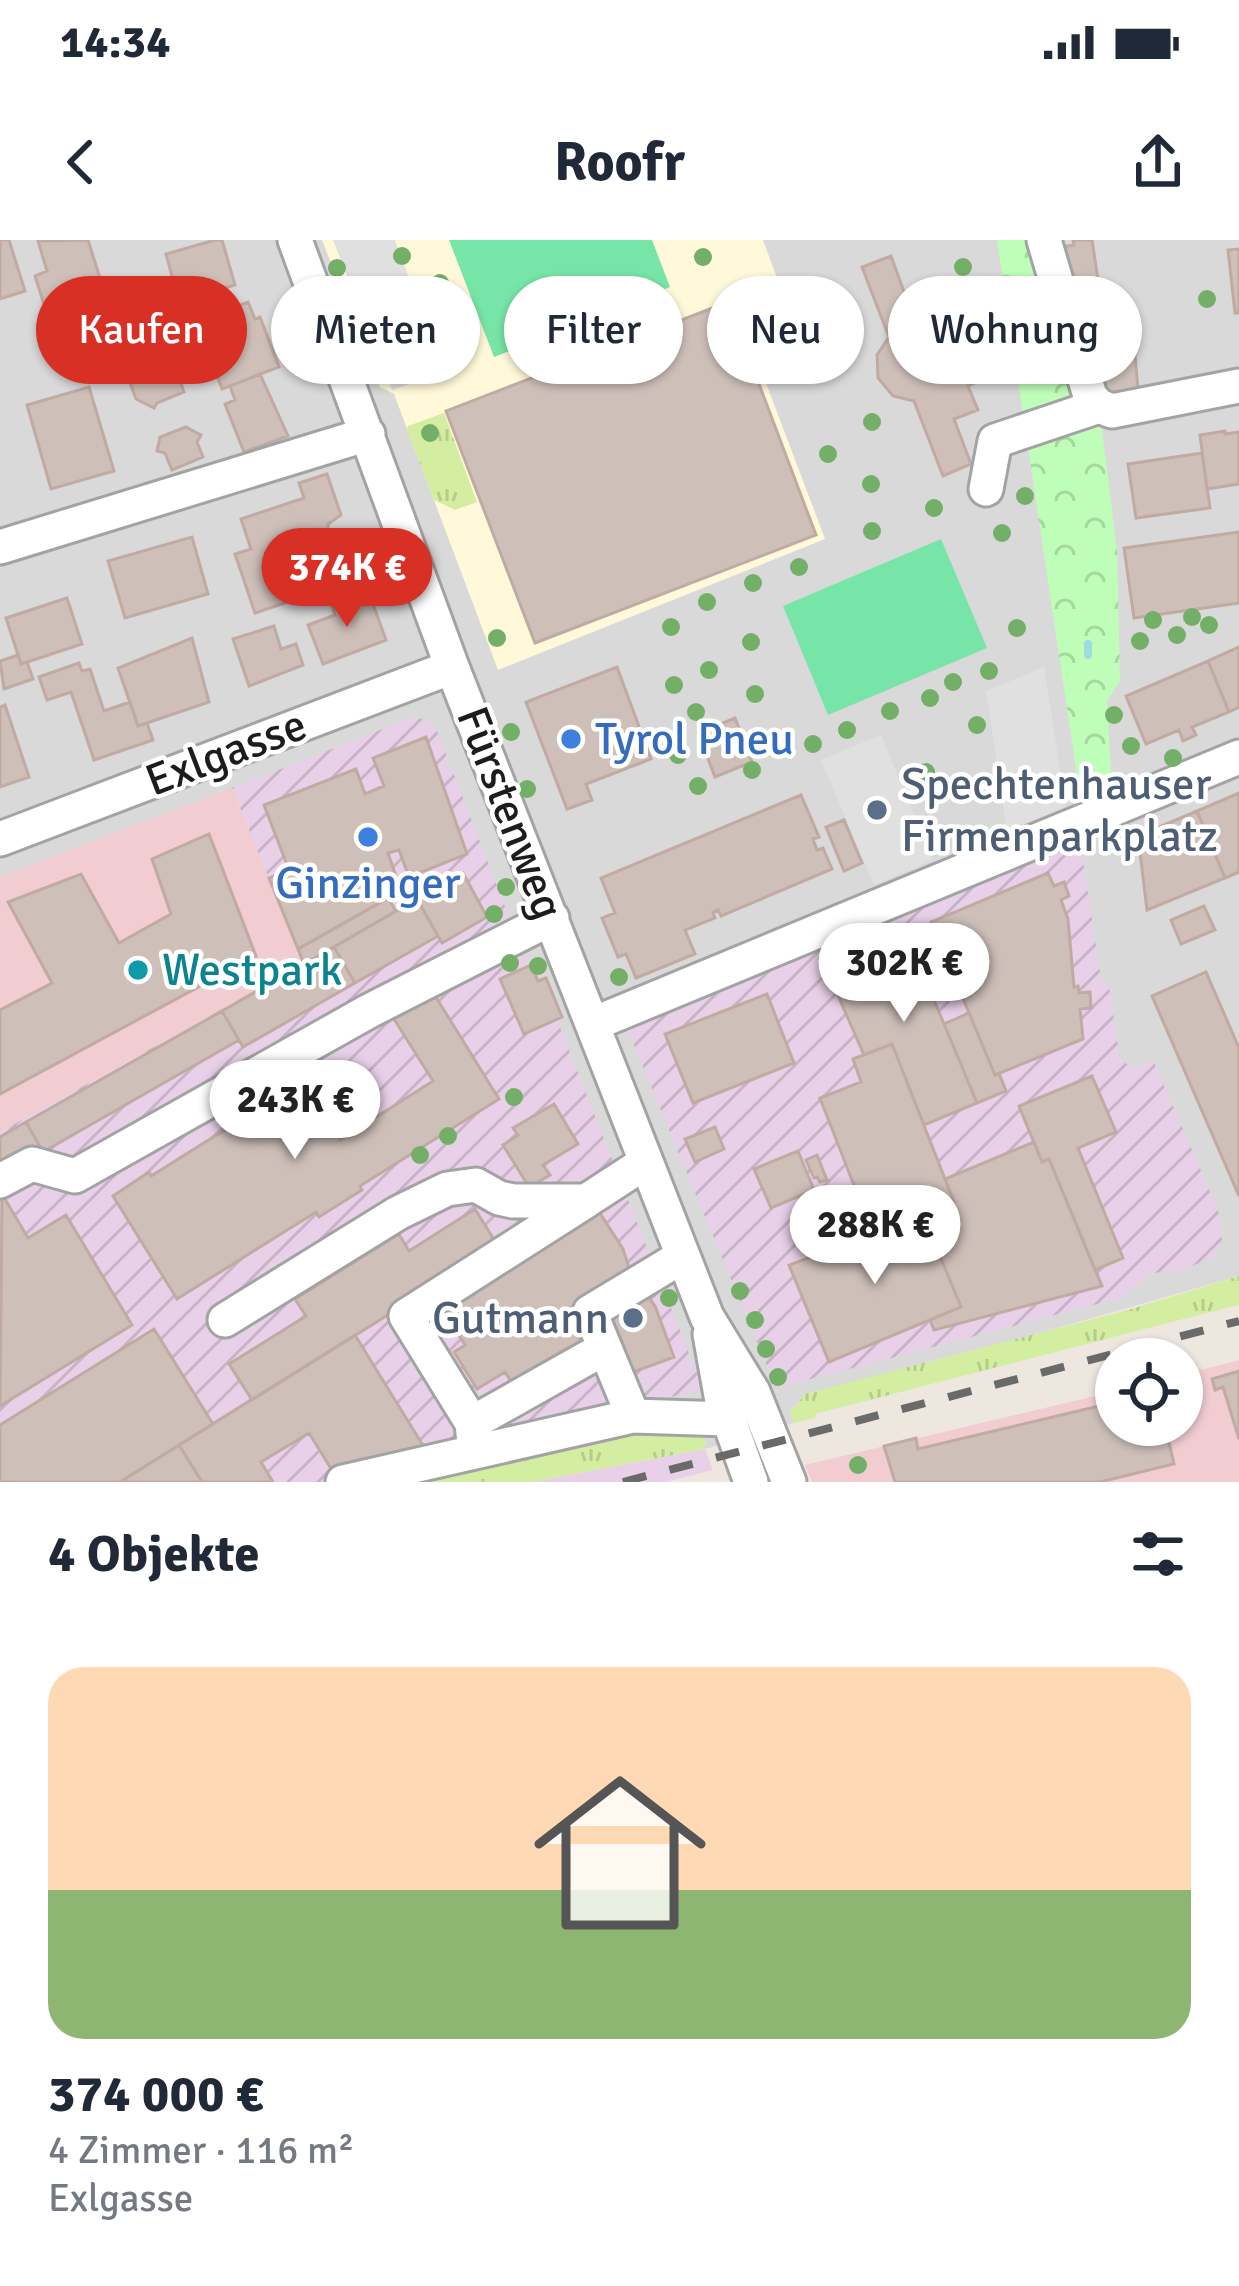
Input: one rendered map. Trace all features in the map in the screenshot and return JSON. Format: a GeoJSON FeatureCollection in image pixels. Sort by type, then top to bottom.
{"type":"FeatureCollection","features":[{"type":"Feature","properties":{"kind":"street","name":"Fürstenweg"},"geometry":{"type":"LineString","coordinates":[[295,240],[452,667],[706,1317],[728,1419],[751,1482]]}},
{"type":"Feature","properties":{"kind":"street"},"geometry":{"type":"LineString","coordinates":[[1044,240],[1090,396],[1099,406],[1112,411],[1239,386]]}},
{"type":"Feature","properties":{"kind":"street"},"geometry":{"type":"LineString","coordinates":[[986,489],[995,441],[1099,406]]}},
{"type":"Feature","properties":{"kind":"street"},"geometry":{"type":"LineString","coordinates":[[0,547],[368,434]]}},
{"type":"Feature","properties":{"kind":"street","name":"Exlgasse"},"geometry":{"type":"LineString","coordinates":[[0,839],[452,667]]}},
{"type":"Feature","properties":{"kind":"street"},"geometry":{"type":"LineString","coordinates":[[593,1024],[1239,757]]}},
{"type":"Feature","properties":{"kind":"street"},"geometry":{"type":"LineString","coordinates":[[0,1181],[32,1165],[76,1176],[369,1011],[552,919]]}},
{"type":"Feature","properties":{"kind":"street"},"geometry":{"type":"LineString","coordinates":[[473,1437],[406,1316],[646,1162]]}},
{"type":"Feature","properties":{"kind":"street"},"geometry":{"type":"LineString","coordinates":[[225,1320],[398,1213],[447,1189],[476,1185],[513,1201],[586,1201]]}},
{"type":"Feature","properties":{"kind":"street"},"geometry":{"type":"LineString","coordinates":[[633,1416],[590,1312],[683,1256]]}},
{"type":"Feature","properties":{"kind":"street","name":"Fürstenweg"},"geometry":{"type":"LineString","coordinates":[[706,1317],[753,1392],[789,1482]]}},
{"type":"Feature","properties":{"kind":"street"},"geometry":{"type":"LineString","coordinates":[[473,1437],[605,1348]]}},
{"type":"Feature","properties":{"kind":"street"},"geometry":{"type":"LineString","coordinates":[[343,1482],[473,1437],[633,1416],[728,1419]]}},
{"type":"Feature","properties":{"kind":"shaded area"},"geometry":{"type":"Polygon","coordinates":[[[0,240],[1239,240],[1239,1276],[802,1401],[790,1410],[794,1423],[705,1449],[706,1435],[657,1425],[569,1450],[410,1482],[0,1482],[0,240]]]}},
{"type":"Feature","properties":{"kind":"shaded area"},"geometry":{"type":"Polygon","coordinates":[[[322,240],[763,240],[776,276],[707,276],[707,384],[766,384],[825,539],[498,670],[394,394],[379,384],[480,384],[480,276],[336,276],[322,240]]]}},
{"type":"Feature","properties":{"kind":"shaded area"},"geometry":{"type":"Polygon","coordinates":[[[333,240],[395,240],[408,276],[347,276],[333,240]]]}},
{"type":"Feature","properties":{"kind":"shaded area","name":"Spechtenhauser Firmenparkplatz"},"geometry":{"type":"Polygon","coordinates":[[[1044,667],[1066,807],[1007,831],[986,691],[1044,667]]]}},
{"type":"Feature","properties":{"kind":"shaded area"},"geometry":{"type":"Polygon","coordinates":[[[416,716],[435,726],[535,984],[542,982],[703,1389],[329,1482],[0,1482],[0,1132],[304,964],[232,788],[416,716]]]}},
{"type":"Feature","properties":{"kind":"shaded area","name":"Spechtenhauser Firmenparkplatz"},"geometry":{"type":"Polygon","coordinates":[[[881,735],[933,860],[874,885],[821,760],[881,735]]]}},
{"type":"Feature","properties":{"kind":"shaded area"},"geometry":{"type":"Polygon","coordinates":[[[232,788],[304,964],[0,1132],[0,877],[232,788]]]}},
{"type":"Feature","properties":{"kind":"shaded area"},"geometry":{"type":"Polygon","coordinates":[[[1074,838],[1081,848],[1101,980],[1109,987],[1120,1060],[1133,1068],[1153,1060],[1219,1213],[1222,1242],[1214,1258],[1177,1271],[1152,1273],[1120,1298],[776,1388],[626,1026],[1074,838]]]}},
{"type":"Feature","properties":{"kind":"shaded area"},"geometry":{"type":"Polygon","coordinates":[[[1239,1360],[1239,1482],[812,1482],[805,1465],[1095,1396],[1095,1446],[1203,1446],[1203,1369],[1239,1360]]]}},
{"type":"Feature","properties":{"kind":"shaded area"},"geometry":{"type":"Polygon","coordinates":[[[705,1449],[713,1470],[666,1482],[532,1482],[705,1449]]]}},
{"type":"Feature","properties":{"kind":"green space"},"geometry":{"type":"Polygon","coordinates":[[[449,240],[652,240],[666,276],[504,276],[504,353],[494,357],[480,321],[480,276],[463,276],[449,240]]]}},
{"type":"Feature","properties":{"kind":"green space"},"geometry":{"type":"Polygon","coordinates":[[[997,240],[1044,240],[1056,276],[1002,276],[997,240]]]}},
{"type":"Feature","properties":{"kind":"green space"},"geometry":{"type":"Polygon","coordinates":[[[1019,384],[1092,384],[1099,406],[1117,551],[1120,681],[1107,701],[1113,809],[1084,822],[1019,384]]]}},
{"type":"Feature","properties":{"kind":"green space"},"geometry":{"type":"Polygon","coordinates":[[[444,413],[477,502],[455,510],[434,500],[407,430],[444,413]]]}},
{"type":"Feature","properties":{"kind":"green space"},"geometry":{"type":"Polygon","coordinates":[[[941,539],[987,648],[828,715],[783,606],[941,539]]]}},
{"type":"Feature","properties":{"kind":"green space"},"geometry":{"type":"Polygon","coordinates":[[[1239,1276],[1239,1305],[1095,1338],[1095,1342],[815,1414],[816,1418],[794,1423],[789,1410],[804,1394],[1128,1310],[1239,1276]]]}},
{"type":"Feature","properties":{"kind":"green space"},"geometry":{"type":"Polygon","coordinates":[[[657,1425],[706,1435],[705,1449],[532,1482],[410,1482],[569,1450],[657,1425]]]}},
{"type":"Feature","properties":{"kind":"building"},"geometry":{"type":"Polygon","coordinates":[[[0,240],[9,240],[25,291],[0,299],[0,240]]]}},
{"type":"Feature","properties":{"kind":"building"},"geometry":{"type":"Polygon","coordinates":[[[88,240],[99,276],[36,279],[35,276],[47,271],[38,241],[88,240]]]}},
{"type":"Feature","properties":{"kind":"building"},"geometry":{"type":"Polygon","coordinates":[[[222,240],[232,276],[172,276],[166,254],[222,240]]]}},
{"type":"Feature","properties":{"kind":"building"},"geometry":{"type":"Polygon","coordinates":[[[1073,240],[1092,240],[1097,276],[1066,276],[1061,247],[1074,245],[1073,240]]]}},
{"type":"Feature","properties":{"kind":"building"},"geometry":{"type":"Polygon","coordinates":[[[1239,249],[1239,313],[1235,313],[1228,250],[1239,249]]]}},
{"type":"Feature","properties":{"kind":"building"},"geometry":{"type":"Polygon","coordinates":[[[891,256],[898,276],[888,276],[888,334],[862,267],[891,256]]]}},
{"type":"Feature","properties":{"kind":"building"},"geometry":{"type":"Polygon","coordinates":[[[247,302],[255,319],[260,317],[271,346],[271,370],[247,379],[247,302]]]}},
{"type":"Feature","properties":{"kind":"building"},"geometry":{"type":"Polygon","coordinates":[[[707,310],[707,384],[759,384],[816,535],[535,643],[446,411],[516,384],[683,384],[683,319],[707,310]]]}},
{"type":"Feature","properties":{"kind":"building"},"geometry":{"type":"Polygon","coordinates":[[[888,338],[888,384],[972,384],[968,386],[978,410],[954,419],[971,464],[943,476],[914,401],[893,396],[878,378],[877,355],[888,338]]]}},
{"type":"Feature","properties":{"kind":"building"},"geometry":{"type":"Polygon","coordinates":[[[260,374],[288,436],[244,452],[225,404],[235,400],[230,386],[247,384],[247,379],[260,374]]]}},
{"type":"Feature","properties":{"kind":"building"},"geometry":{"type":"Polygon","coordinates":[[[130,384],[181,384],[184,392],[154,408],[136,399],[130,384]]]}},
{"type":"Feature","properties":{"kind":"building"},"geometry":{"type":"Polygon","coordinates":[[[1103,384],[1138,384],[1138,389],[1106,394],[1103,384]]]}},
{"type":"Feature","properties":{"kind":"building"},"geometry":{"type":"Polygon","coordinates":[[[89,387],[114,471],[51,489],[27,405],[89,387]]]}},
{"type":"Feature","properties":{"kind":"building"},"geometry":{"type":"Polygon","coordinates":[[[186,427],[201,435],[197,442],[203,457],[172,470],[165,453],[157,451],[160,437],[186,427]]]}},
{"type":"Feature","properties":{"kind":"building"},"geometry":{"type":"Polygon","coordinates":[[[1239,432],[1239,484],[1207,489],[1200,435],[1239,432]]]}},
{"type":"Feature","properties":{"kind":"building"},"geometry":{"type":"Polygon","coordinates":[[[1202,453],[1210,508],[1136,518],[1128,464],[1202,453]]]}},
{"type":"Feature","properties":{"kind":"building"},"geometry":{"type":"Polygon","coordinates":[[[327,474],[341,515],[328,524],[323,543],[303,551],[317,592],[255,613],[235,554],[251,549],[241,519],[304,498],[299,483],[327,474]]]}},
{"type":"Feature","properties":{"kind":"building"},"geometry":{"type":"Polygon","coordinates":[[[1239,532],[1239,603],[1134,618],[1124,548],[1239,532]]]}},
{"type":"Feature","properties":{"kind":"building"},"geometry":{"type":"Polygon","coordinates":[[[192,537],[208,594],[125,618],[108,561],[192,537]]]}},
{"type":"Feature","properties":{"kind":"building"},"geometry":{"type":"Polygon","coordinates":[[[370,596],[386,640],[323,664],[308,625],[335,615],[332,605],[370,596]]]}},
{"type":"Feature","properties":{"kind":"building"},"geometry":{"type":"Polygon","coordinates":[[[67,598],[82,644],[21,664],[6,618],[67,598]]]}},
{"type":"Feature","properties":{"kind":"building"},"geometry":{"type":"Polygon","coordinates":[[[274,626],[281,649],[296,644],[303,665],[249,686],[233,639],[274,626]]]}},
{"type":"Feature","properties":{"kind":"building"},"geometry":{"type":"Polygon","coordinates":[[[192,638],[209,702],[138,726],[118,668],[192,638]]]}},
{"type":"Feature","properties":{"kind":"building"},"geometry":{"type":"Polygon","coordinates":[[[1239,647],[1239,707],[1229,712],[1208,661],[1239,647]]]}},
{"type":"Feature","properties":{"kind":"building"},"geometry":{"type":"Polygon","coordinates":[[[18,655],[21,664],[27,662],[33,679],[4,689],[0,661],[18,655]]]}},
{"type":"Feature","properties":{"kind":"building"},"geometry":{"type":"Polygon","coordinates":[[[1208,661],[1229,712],[1192,727],[1196,735],[1183,741],[1179,730],[1146,744],[1126,696],[1208,661]]]}},
{"type":"Feature","properties":{"kind":"building"},"geometry":{"type":"Polygon","coordinates":[[[79,663],[82,671],[90,669],[104,711],[130,702],[138,726],[147,723],[153,740],[94,760],[71,692],[47,700],[39,677],[79,663]]]}},
{"type":"Feature","properties":{"kind":"building"},"geometry":{"type":"Polygon","coordinates":[[[617,667],[651,759],[586,784],[592,800],[567,809],[526,702],[617,667]]]}},
{"type":"Feature","properties":{"kind":"building"},"geometry":{"type":"Polygon","coordinates":[[[5,705],[29,777],[0,787],[0,707],[5,705]]]}},
{"type":"Feature","properties":{"kind":"building"},"geometry":{"type":"Polygon","coordinates":[[[735,718],[752,762],[715,777],[698,733],[735,718]]]}},
{"type":"Feature","properties":{"kind":"building","name":"Ginzinger"},"geometry":{"type":"Polygon","coordinates":[[[426,737],[467,854],[409,877],[399,850],[388,853],[401,891],[298,949],[269,878],[289,870],[264,805],[356,769],[365,794],[384,786],[373,758],[426,737]]]}},
{"type":"Feature","properties":{"kind":"building"},"geometry":{"type":"Polygon","coordinates":[[[1239,793],[1239,872],[1225,878],[1197,811],[1239,793]]]}},
{"type":"Feature","properties":{"kind":"building"},"geometry":{"type":"Polygon","coordinates":[[[801,795],[819,837],[813,839],[817,850],[823,848],[832,869],[721,916],[718,910],[713,912],[715,918],[685,930],[695,954],[636,978],[626,954],[618,957],[602,918],[615,913],[601,878],[801,795]]]}},
{"type":"Feature","properties":{"kind":"building"},"geometry":{"type":"Polygon","coordinates":[[[1197,811],[1225,878],[1147,910],[1138,836],[1197,811]]]}},
{"type":"Feature","properties":{"kind":"building"},"geometry":{"type":"Polygon","coordinates":[[[844,820],[862,863],[844,871],[826,827],[844,820]]]}},
{"type":"Feature","properties":{"kind":"building","name":"Westpark"},"geometry":{"type":"Polygon","coordinates":[[[209,834],[256,956],[0,1094],[0,1010],[52,983],[8,902],[81,874],[119,943],[171,914],[152,859],[209,834]]]}},
{"type":"Feature","properties":{"kind":"building"},"geometry":{"type":"Polygon","coordinates":[[[463,873],[487,917],[442,943],[417,899],[463,873]]]}},
{"type":"Feature","properties":{"kind":"building"},"geometry":{"type":"Polygon","coordinates":[[[1048,873],[1054,886],[1064,882],[1069,896],[1061,900],[1068,919],[1074,987],[1078,986],[1079,993],[1090,992],[1091,1008],[1080,1009],[1083,1039],[995,1075],[931,922],[1048,873]]]}},
{"type":"Feature","properties":{"kind":"building"},"geometry":{"type":"Polygon","coordinates":[[[388,898],[396,911],[304,964],[298,949],[388,898]]]}},
{"type":"Feature","properties":{"kind":"building"},"geometry":{"type":"Polygon","coordinates":[[[417,899],[438,936],[355,983],[334,947],[417,899]]]}},
{"type":"Feature","properties":{"kind":"building"},"geometry":{"type":"Polygon","coordinates":[[[1204,906],[1215,930],[1181,944],[1171,920],[1204,906]]]}},
{"type":"Feature","properties":{"kind":"building"},"geometry":{"type":"Polygon","coordinates":[[[906,933],[977,1103],[924,1125],[892,1044],[864,1055],[830,977],[851,969],[846,957],[906,933]]]}},
{"type":"Feature","properties":{"kind":"building"},"geometry":{"type":"Polygon","coordinates":[[[334,947],[355,983],[243,1047],[222,1011],[334,947]]]}},
{"type":"Feature","properties":{"kind":"building"},"geometry":{"type":"Polygon","coordinates":[[[531,965],[538,981],[546,978],[562,1017],[524,1034],[500,979],[531,965]]]}},
{"type":"Feature","properties":{"kind":"building"},"geometry":{"type":"Polygon","coordinates":[[[1206,972],[1239,1048],[1239,1196],[1152,996],[1206,972]]]}},
{"type":"Feature","properties":{"kind":"building"},"geometry":{"type":"Polygon","coordinates":[[[434,994],[499,1099],[319,1217],[316,1212],[177,1299],[113,1196],[303,1081],[340,1140],[433,1081],[394,1019],[434,994]]]}},
{"type":"Feature","properties":{"kind":"building"},"geometry":{"type":"Polygon","coordinates":[[[767,994],[794,1063],[693,1103],[665,1034],[767,994]]]}},
{"type":"Feature","properties":{"kind":"building"},"geometry":{"type":"Polygon","coordinates":[[[222,1011],[239,1040],[43,1152],[26,1122],[222,1011]]]}},
{"type":"Feature","properties":{"kind":"building"},"geometry":{"type":"Polygon","coordinates":[[[969,1013],[1006,1091],[977,1103],[944,1024],[969,1013]]]}},
{"type":"Feature","properties":{"kind":"building"},"geometry":{"type":"Polygon","coordinates":[[[892,1044],[954,1202],[873,1234],[820,1098],[861,1082],[853,1059],[892,1044]]]}},
{"type":"Feature","properties":{"kind":"building"},"geometry":{"type":"Polygon","coordinates":[[[1092,1076],[1116,1132],[1078,1148],[1123,1258],[1095,1270],[1049,1159],[1042,1162],[1019,1106],[1092,1076]]]}},
{"type":"Feature","properties":{"kind":"building"},"geometry":{"type":"Polygon","coordinates":[[[554,1104],[578,1144],[543,1165],[550,1175],[529,1187],[503,1145],[518,1135],[513,1128],[554,1104]]]}},
{"type":"Feature","properties":{"kind":"building"},"geometry":{"type":"Polygon","coordinates":[[[26,1122],[39,1145],[0,1168],[0,1137],[26,1122]]]}},
{"type":"Feature","properties":{"kind":"building"},"geometry":{"type":"Polygon","coordinates":[[[715,1127],[724,1149],[695,1162],[685,1139],[715,1127]]]}},
{"type":"Feature","properties":{"kind":"building"},"geometry":{"type":"Polygon","coordinates":[[[1034,1142],[1042,1162],[1049,1159],[1102,1286],[934,1330],[930,1320],[961,1307],[923,1215],[954,1202],[945,1179],[1034,1142]]]}},
{"type":"Feature","properties":{"kind":"building"},"geometry":{"type":"Polygon","coordinates":[[[798,1151],[814,1190],[771,1208],[754,1169],[798,1151]]]}},
{"type":"Feature","properties":{"kind":"building"},"geometry":{"type":"Polygon","coordinates":[[[817,1155],[827,1180],[820,1182],[806,1160],[817,1155]]]}},
{"type":"Feature","properties":{"kind":"building"},"geometry":{"type":"Polygon","coordinates":[[[2,1194],[28,1238],[66,1215],[132,1325],[0,1406],[2,1194]]]}},
{"type":"Feature","properties":{"kind":"building"},"geometry":{"type":"Polygon","coordinates":[[[596,1207],[623,1249],[631,1274],[563,1313],[585,1347],[514,1386],[505,1372],[477,1389],[454,1352],[465,1345],[441,1307],[596,1207]]]}},
{"type":"Feature","properties":{"kind":"building"},"geometry":{"type":"Polygon","coordinates":[[[475,1209],[498,1246],[252,1400],[229,1364],[306,1316],[295,1299],[399,1234],[409,1251],[475,1209]]]}},
{"type":"Feature","properties":{"kind":"building"},"geometry":{"type":"Polygon","coordinates":[[[923,1215],[961,1307],[829,1362],[789,1265],[923,1215]]]}},
{"type":"Feature","properties":{"kind":"building","name":"Gutmann"},"geometry":{"type":"Polygon","coordinates":[[[631,1274],[655,1306],[674,1357],[609,1381],[599,1295],[631,1274]]]}},
{"type":"Feature","properties":{"kind":"building"},"geometry":{"type":"Polygon","coordinates":[[[154,1329],[213,1424],[120,1482],[0,1482],[0,1425],[154,1329]]]}},
{"type":"Feature","properties":{"kind":"building"},"geometry":{"type":"Polygon","coordinates":[[[355,1335],[427,1452],[335,1475],[309,1433],[261,1462],[273,1482],[202,1482],[179,1445],[355,1335]]]}},
{"type":"Feature","properties":{"kind":"building"},"geometry":{"type":"Polygon","coordinates":[[[1239,1371],[1239,1439],[1223,1387],[1215,1390],[1212,1379],[1239,1371]]]}},
{"type":"Feature","properties":{"kind":"building"},"geometry":{"type":"Polygon","coordinates":[[[1095,1407],[1095,1446],[1170,1446],[1174,1464],[1100,1482],[895,1482],[884,1446],[916,1438],[918,1449],[1095,1407]]]}},
{"type":"Feature","properties":{"kind":"building"},"geometry":{"type":"Polygon","coordinates":[[[179,1445],[202,1482],[120,1482],[179,1445]]]}},
{"type":"Feature","properties":{"kind":"waterway"},"geometry":{"type":"LineString","coordinates":[[1088,644],[1088,655]]}},
{"type":"Feature","properties":{"kind":"railway"},"geometry":{"type":"LineString","coordinates":[[623,1482],[1239,1321]]}},
{"type":"Feature","properties":{"kind":"place","name":"Tyrol Pneu"},"geometry":{"type":"Point","coordinates":[571,739]}},
{"type":"Feature","properties":{"kind":"place","name":"Spechtenhauser Firmenparkplatz"},"geometry":{"type":"Point","coordinates":[877,810]}},
{"type":"Feature","properties":{"kind":"place","name":"Ginzinger"},"geometry":{"type":"Point","coordinates":[368,837]}},
{"type":"Feature","properties":{"kind":"place","name":"Westpark"},"geometry":{"type":"Point","coordinates":[138,970]}},
{"type":"Feature","properties":{"kind":"place","name":"Gutmann"},"geometry":{"type":"Point","coordinates":[633,1318]}}]}
